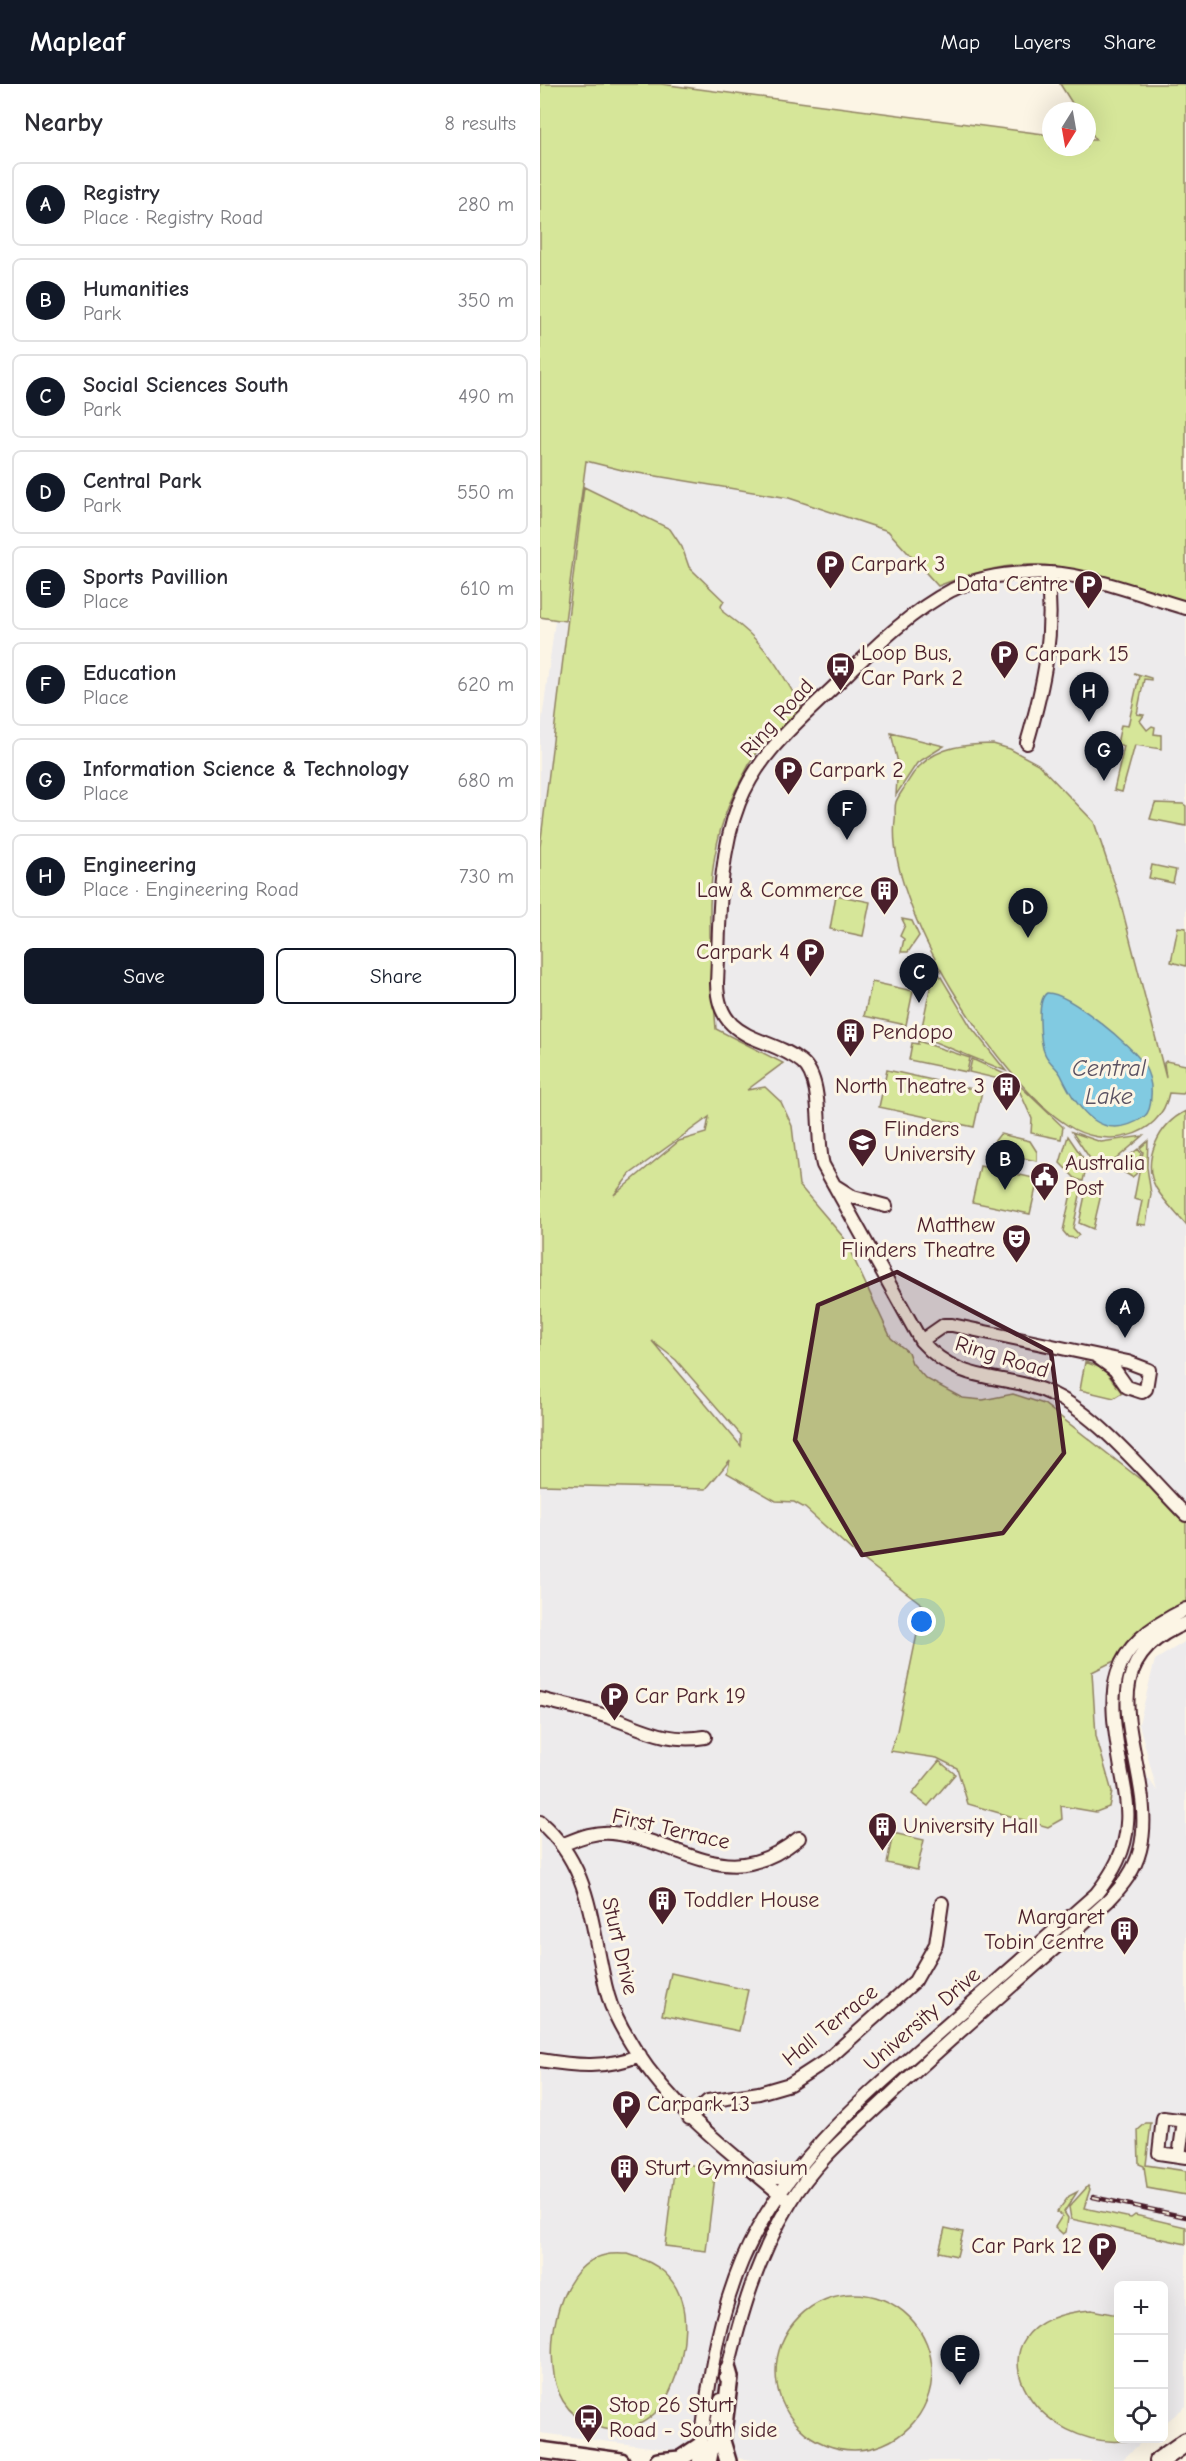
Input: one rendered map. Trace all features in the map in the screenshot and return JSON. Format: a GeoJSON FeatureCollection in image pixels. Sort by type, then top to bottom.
{"type":"FeatureCollection","features":[{"type":"Feature","properties":{"kind":"highway"},"geometry":{"type":"LineString","coordinates":[[1159,2461],[1186,2442]]}},
{"type":"Feature","properties":{"kind":"main road"},"geometry":{"type":"LineString","coordinates":[[728,2370],[730,2377],[722,2440],[728,2461]]}},
{"type":"Feature","properties":{"kind":"main road"},"geometry":{"type":"LineString","coordinates":[[658,2461],[680,2459],[701,2445]]}},
{"type":"Feature","properties":{"kind":"main road"},"geometry":{"type":"LineString","coordinates":[[540,2450],[621,2461]]}},
{"type":"Feature","properties":{"kind":"street","name":"Ring Road"},"geometry":{"type":"LineString","coordinates":[[1186,608],[1092,582],[1047,573],[1003,575],[969,583],[921,609],[878,645],[790,728],[756,769],[739,804],[728,843],[724,871],[718,999],[728,1021],[742,1033],[794,1057],[808,1069],[816,1089],[820,1156],[831,1183],[921,1341],[939,1359],[958,1370],[1042,1390],[1066,1402],[1098,1427],[1186,1515]]}},
{"type":"Feature","properties":{"kind":"street"},"geometry":{"type":"LineString","coordinates":[[1027,743],[1047,658],[1052,610],[1047,573]]}},
{"type":"Feature","properties":{"kind":"street"},"geometry":{"type":"LineString","coordinates":[[831,1183],[853,1197],[886,1206]]}},
{"type":"Feature","properties":{"kind":"street"},"geometry":{"type":"LineString","coordinates":[[921,1341],[944,1325],[952,1325],[1096,1356]]}},
{"type":"Feature","properties":{"kind":"street","name":"University Drive"},"geometry":{"type":"LineString","coordinates":[[699,2461],[712,2367],[726,2307],[743,2259],[779,2193],[796,2170],[852,2109],[1080,1908],[1107,1880],[1122,1852],[1128,1823],[1112,1717],[1118,1670],[1131,1646],[1140,1637],[1160,1622],[1186,1609]]}},
{"type":"Feature","properties":{"kind":"street","name":"University Drive"},"geometry":{"type":"LineString","coordinates":[[710,2461],[742,2308],[758,2266],[790,2202],[822,2159],[1124,1884],[1140,1850],[1144,1821],[1142,1790],[1127,1712],[1129,1680],[1147,1647],[1166,1632],[1186,1623]]}},
{"type":"Feature","properties":{"kind":"street"},"geometry":{"type":"LineString","coordinates":[[540,1699],[610,1717],[667,1738],[688,1740],[705,1737]]}},
{"type":"Feature","properties":{"kind":"street"},"geometry":{"type":"LineString","coordinates":[[540,1822],[564,1844]]}},
{"type":"Feature","properties":{"kind":"street","name":"First Terrace"},"geometry":{"type":"LineString","coordinates":[[564,1844],[594,1834],[612,1833],[698,1859],[732,1866],[779,1854],[799,1838]]}},
{"type":"Feature","properties":{"kind":"street","name":"Sturt Drive"},"geometry":{"type":"LineString","coordinates":[[564,1844],[586,1893],[607,1995],[622,2028],[664,2090],[689,2118],[790,2202]]}},
{"type":"Feature","properties":{"kind":"street","name":"Hall Terrace"},"geometry":{"type":"LineString","coordinates":[[689,2118],[708,2101],[759,2093],[790,2084],[826,2060],[915,1981],[936,1944],[942,1903]]}},
{"type":"Feature","properties":{"kind":"street"},"geometry":{"type":"LineString","coordinates":[[540,2060],[599,2066],[622,2062],[640,2055]]}},
{"type":"Feature","properties":{"kind":"street"},"geometry":{"type":"LineString","coordinates":[[1158,2118],[1185,2121],[1183,2156],[1159,2153],[1158,2118]]}},
{"type":"Feature","properties":{"kind":"street"},"geometry":{"type":"LineString","coordinates":[[731,2154],[770,2176],[783,2178],[796,2170]]}},
{"type":"Feature","properties":{"kind":"highlighted area"},"geometry":{"type":"Polygon","coordinates":[[[897,1272],[1051,1352],[1064,1453],[1003,1533],[862,1555],[795,1440],[818,1305],[897,1272]]]}},
{"type":"Feature","properties":{"kind":"shaded area","name":"Flinders University"},"geometry":{"type":"Polygon","coordinates":[[[540,84],[662,84],[1042,134],[1042,156],[1096,156],[1096,149],[1186,153],[1186,1599],[1122,1641],[1108,1718],[1157,1791],[1139,1724],[1155,1660],[1186,1641],[1186,2406],[1168,2421],[1168,2281],[1114,2281],[1114,2443],[1141,2443],[1121,2461],[760,2461],[540,2433],[540,735],[555,621],[540,618],[540,84]]]}},
{"type":"Feature","properties":{"kind":"green space"},"geometry":{"type":"Polygon","coordinates":[[[540,84],[661,84],[1042,134],[1042,156],[1096,156],[1096,102],[1071,102],[1060,84],[1186,84],[1186,602],[1085,571],[1043,565],[991,569],[938,586],[888,531],[789,498],[626,471],[586,461],[565,621],[540,617],[540,84]]]}},
{"type":"Feature","properties":{"kind":"green space"},"geometry":{"type":"Polygon","coordinates":[[[584,487],[670,529],[682,547],[689,567],[724,601],[721,606],[723,612],[750,634],[770,656],[803,710],[758,750],[742,778],[728,807],[719,837],[710,900],[711,965],[716,1029],[783,1063],[747,1090],[765,1087],[781,1102],[792,1126],[799,1185],[844,1238],[891,1338],[908,1352],[912,1363],[925,1378],[962,1398],[983,1400],[1013,1394],[1044,1404],[1186,1515],[1186,1609],[1126,1655],[1092,1672],[1096,1736],[1112,1792],[1109,1807],[1096,1812],[1061,1806],[1062,1819],[1048,1827],[968,1804],[957,1768],[937,1758],[890,1751],[897,1731],[923,1605],[856,1554],[805,1508],[794,1502],[776,1501],[727,1473],[730,1460],[706,1489],[540,1485],[540,847],[584,487]],[[709,1117],[630,1174],[614,1195],[679,1141],[706,1133],[709,1117]],[[652,1341],[741,1446],[741,1435],[676,1360],[652,1341]]]}},
{"type":"Feature","properties":{"kind":"green space"},"geometry":{"type":"Polygon","coordinates":[[[1134,673],[1151,678],[1151,680],[1144,679],[1137,714],[1144,715],[1140,721],[1147,730],[1152,726],[1155,727],[1154,734],[1161,735],[1161,749],[1135,745],[1122,792],[1114,790],[1124,746],[1117,744],[1121,725],[1128,726],[1139,676],[1134,673]]]}},
{"type":"Feature","properties":{"kind":"green space"},"geometry":{"type":"Polygon","coordinates":[[[891,733],[944,746],[917,763],[896,795],[898,763],[891,733]]]}},
{"type":"Feature","properties":{"kind":"green space"},"geometry":{"type":"Polygon","coordinates":[[[993,744],[1010,749],[1038,764],[1094,822],[1119,897],[1166,1078],[1164,1063],[1166,1061],[1186,1065],[1186,1089],[1183,1094],[1169,1093],[1164,1109],[1154,1121],[1128,1136],[1097,1137],[1067,1125],[1039,1102],[1009,1070],[979,1031],[951,988],[927,942],[908,897],[897,856],[895,809],[898,797],[915,772],[933,756],[955,747],[993,744]]]}},
{"type":"Feature","properties":{"kind":"green space"},"geometry":{"type":"Polygon","coordinates":[[[1155,803],[1186,806],[1186,826],[1150,819],[1155,803]]]}},
{"type":"Feature","properties":{"kind":"green space"},"geometry":{"type":"Polygon","coordinates":[[[1152,865],[1176,870],[1173,883],[1149,878],[1152,865]]]}},
{"type":"Feature","properties":{"kind":"green space"},"geometry":{"type":"Polygon","coordinates":[[[836,895],[870,902],[863,936],[830,929],[836,895]]]}},
{"type":"Feature","properties":{"kind":"green space"},"geometry":{"type":"Polygon","coordinates":[[[902,919],[912,921],[919,936],[908,952],[901,952],[904,939],[900,936],[905,925],[902,919]]]}},
{"type":"Feature","properties":{"kind":"green space"},"geometry":{"type":"Polygon","coordinates":[[[1178,927],[1186,928],[1186,966],[1171,962],[1178,927]]]}},
{"type":"Feature","properties":{"kind":"green space"},"geometry":{"type":"Polygon","coordinates":[[[929,957],[971,1027],[1006,1071],[920,1036],[932,979],[926,977],[923,972],[929,957]]]}},
{"type":"Feature","properties":{"kind":"green space"},"geometry":{"type":"Polygon","coordinates":[[[872,982],[913,991],[906,1025],[864,1016],[872,982]]]}},
{"type":"Feature","properties":{"kind":"green space"},"geometry":{"type":"Polygon","coordinates":[[[918,1041],[970,1058],[967,1072],[909,1060],[912,1043],[918,1044],[918,1041]]]}},
{"type":"Feature","properties":{"kind":"green space"},"geometry":{"type":"Polygon","coordinates":[[[972,1059],[1011,1077],[1017,1093],[997,1090],[999,1079],[969,1072],[972,1059]]]}},
{"type":"Feature","properties":{"kind":"green space"},"geometry":{"type":"Polygon","coordinates":[[[887,1070],[982,1091],[974,1127],[879,1107],[887,1070]]]}},
{"type":"Feature","properties":{"kind":"green space"},"geometry":{"type":"Polygon","coordinates":[[[1015,1081],[1063,1127],[1061,1139],[1031,1133],[1032,1119],[1015,1081]]]}},
{"type":"Feature","properties":{"kind":"green space"},"geometry":{"type":"Polygon","coordinates":[[[1186,1111],[1186,1225],[1156,1188],[1151,1166],[1155,1144],[1161,1134],[1176,1117],[1186,1111]]]}},
{"type":"Feature","properties":{"kind":"green space"},"geometry":{"type":"Polygon","coordinates":[[[1072,1132],[1101,1142],[1143,1136],[1109,1165],[1091,1160],[1072,1132]]]}},
{"type":"Feature","properties":{"kind":"green space"},"geometry":{"type":"Polygon","coordinates":[[[1000,1134],[1030,1141],[1037,1152],[1037,1161],[987,1151],[1000,1134]]]}},
{"type":"Feature","properties":{"kind":"green space"},"geometry":{"type":"Polygon","coordinates":[[[1068,1136],[1087,1164],[1083,1181],[1076,1179],[1060,1163],[1068,1136]]]}},
{"type":"Feature","properties":{"kind":"green space"},"geometry":{"type":"Polygon","coordinates":[[[1148,1141],[1147,1167],[1151,1194],[1146,1225],[1137,1224],[1142,1201],[1134,1199],[1143,1152],[1140,1148],[1148,1141]]]}},
{"type":"Feature","properties":{"kind":"green space"},"geometry":{"type":"Polygon","coordinates":[[[1138,1149],[1141,1153],[1136,1174],[1132,1177],[1115,1167],[1138,1149]]]}},
{"type":"Feature","properties":{"kind":"green space"},"geometry":{"type":"Polygon","coordinates":[[[980,1166],[1038,1179],[1030,1214],[972,1202],[980,1166]]]}},
{"type":"Feature","properties":{"kind":"green space"},"geometry":{"type":"Polygon","coordinates":[[[1073,1184],[1082,1186],[1073,1228],[1079,1235],[1075,1238],[1068,1237],[1063,1231],[1073,1184]]]}},
{"type":"Feature","properties":{"kind":"green space"},"geometry":{"type":"Polygon","coordinates":[[[1087,1186],[1102,1190],[1093,1229],[1079,1223],[1087,1186]]]}},
{"type":"Feature","properties":{"kind":"green space"},"geometry":{"type":"Polygon","coordinates":[[[1085,1362],[1104,1369],[1122,1393],[1114,1398],[1080,1390],[1085,1362]]]}},
{"type":"Feature","properties":{"kind":"green space"},"geometry":{"type":"Polygon","coordinates":[[[939,1761],[955,1774],[928,1806],[912,1794],[939,1761]]]}},
{"type":"Feature","properties":{"kind":"green space"},"geometry":{"type":"Polygon","coordinates":[[[893,1833],[924,1840],[917,1870],[887,1863],[893,1833]]]}},
{"type":"Feature","properties":{"kind":"green space"},"geometry":{"type":"Polygon","coordinates":[[[671,1973],[748,1990],[739,2031],[662,2015],[671,1973]]]}},
{"type":"Feature","properties":{"kind":"green space"},"geometry":{"type":"Polygon","coordinates":[[[1146,2123],[1151,2123],[1146,2165],[1186,2171],[1186,2195],[1147,2188],[1144,2166],[1139,2164],[1138,2130],[1146,2123]]]}},
{"type":"Feature","properties":{"kind":"green space"},"geometry":{"type":"Polygon","coordinates":[[[675,2163],[716,2168],[706,2251],[665,2246],[675,2163]]]}},
{"type":"Feature","properties":{"kind":"green space"},"geometry":{"type":"Polygon","coordinates":[[[1088,2186],[1090,2189],[1084,2208],[1131,2218],[1135,2215],[1186,2227],[1186,2244],[1071,2219],[1069,2207],[1088,2186]]]}},
{"type":"Feature","properties":{"kind":"green space"},"geometry":{"type":"Polygon","coordinates":[[[1077,2192],[1064,2212],[1068,2218],[1066,2232],[1063,2234],[1055,2227],[1062,2216],[1057,2212],[1069,2196],[1077,2192]]]}},
{"type":"Feature","properties":{"kind":"green space"},"geometry":{"type":"Polygon","coordinates":[[[945,2228],[963,2232],[957,2256],[939,2252],[945,2228]]]}},
{"type":"Feature","properties":{"kind":"green space"},"geometry":{"type":"Polygon","coordinates":[[[628,2254],[656,2266],[674,2284],[684,2313],[684,2344],[676,2375],[668,2396],[660,2408],[650,2418],[637,2425],[612,2430],[595,2426],[581,2419],[569,2410],[563,2401],[556,2384],[553,2341],[556,2318],[563,2296],[574,2277],[588,2263],[605,2255],[628,2254]]]}},
{"type":"Feature","properties":{"kind":"green space"},"geometry":{"type":"Polygon","coordinates":[[[854,2294],[884,2300],[909,2317],[926,2342],[932,2372],[926,2402],[909,2427],[884,2444],[854,2450],[824,2444],[799,2427],[782,2402],[776,2372],[782,2342],[799,2317],[824,2300],[854,2294]]]}},
{"type":"Feature","properties":{"kind":"green space"},"geometry":{"type":"Polygon","coordinates":[[[1091,2310],[1114,2314],[1114,2440],[1100,2440],[1067,2430],[1041,2411],[1024,2387],[1018,2361],[1026,2338],[1049,2320],[1091,2310]]]}},
{"type":"Feature","properties":{"kind":"water","name":"Central Lake"},"geometry":{"type":"Polygon","coordinates":[[[1047,993],[1070,1001],[1100,1022],[1138,1057],[1147,1072],[1151,1088],[1150,1108],[1144,1117],[1129,1125],[1116,1127],[1104,1125],[1083,1111],[1043,1048],[1040,1012],[1041,1004],[1047,993]]]}},
{"type":"Feature","properties":{"kind":"railway"},"geometry":{"type":"LineString","coordinates":[[1093,2197],[1186,2217]]}},
{"type":"Feature","properties":{"kind":"place","name":"Carpark 3"},"geometry":{"type":"Point","coordinates":[830,590]}},
{"type":"Feature","properties":{"kind":"place","name":"Data Centre"},"geometry":{"type":"Point","coordinates":[1089,610]}},
{"type":"Feature","properties":{"kind":"place","name":"Carpark 15"},"geometry":{"type":"Point","coordinates":[1004,680]}},
{"type":"Feature","properties":{"kind":"place","name":"Loop Bus, Car Park 2"},"geometry":{"type":"Point","coordinates":[840,692]}},
{"type":"Feature","properties":{"kind":"place","name":"Engineering"},"geometry":{"type":"Point","coordinates":[1089,722]}},
{"type":"Feature","properties":{"kind":"place","name":"Information Science & Technology"},"geometry":{"type":"Point","coordinates":[1104,781]}},
{"type":"Feature","properties":{"kind":"place","name":"Carpark 2"},"geometry":{"type":"Point","coordinates":[788,796]}},
{"type":"Feature","properties":{"kind":"place","name":"Education"},"geometry":{"type":"Point","coordinates":[847,840]}},
{"type":"Feature","properties":{"kind":"place","name":"Law & Commerce"},"geometry":{"type":"Point","coordinates":[884,916]}},
{"type":"Feature","properties":{"kind":"place","name":"Central Park"},"geometry":{"type":"Point","coordinates":[1028,938]}},
{"type":"Feature","properties":{"kind":"place","name":"Carpark 4"},"geometry":{"type":"Point","coordinates":[811,978]}},
{"type":"Feature","properties":{"kind":"place","name":"Social Sciences South"},"geometry":{"type":"Point","coordinates":[919,1003]}},
{"type":"Feature","properties":{"kind":"place","name":"Pendopo"},"geometry":{"type":"Point","coordinates":[851,1058]}},
{"type":"Feature","properties":{"kind":"place","name":"North Theatre 3"},"geometry":{"type":"Point","coordinates":[1006,1112]}},
{"type":"Feature","properties":{"kind":"place","name":"Flinders University"},"geometry":{"type":"Point","coordinates":[863,1168]}},
{"type":"Feature","properties":{"kind":"place","name":"Humanities"},"geometry":{"type":"Point","coordinates":[1005,1190]}},
{"type":"Feature","properties":{"kind":"place","name":"Australia Post"},"geometry":{"type":"Point","coordinates":[1044,1202]}},
{"type":"Feature","properties":{"kind":"place","name":"Matthew Flinders Theatre"},"geometry":{"type":"Point","coordinates":[1016,1264]}},
{"type":"Feature","properties":{"kind":"place","name":"Registry"},"geometry":{"type":"Point","coordinates":[1125,1338]}},
{"type":"Feature","properties":{"kind":"place","name":"Car Park 19"},"geometry":{"type":"Point","coordinates":[614,1722]}},
{"type":"Feature","properties":{"kind":"place","name":"University Hall"},"geometry":{"type":"Point","coordinates":[882,1852]}},
{"type":"Feature","properties":{"kind":"place","name":"Toddler House"},"geometry":{"type":"Point","coordinates":[663,1926]}},
{"type":"Feature","properties":{"kind":"place","name":"Margaret Tobin Centre"},"geometry":{"type":"Point","coordinates":[1125,1956]}},
{"type":"Feature","properties":{"kind":"place","name":"Carpark 13"},"geometry":{"type":"Point","coordinates":[626,2130]}},
{"type":"Feature","properties":{"kind":"place","name":"Sturt Gymnasium"},"geometry":{"type":"Point","coordinates":[624,2194]}},
{"type":"Feature","properties":{"kind":"place","name":"Car Park 12"},"geometry":{"type":"Point","coordinates":[1103,2272]}},
{"type":"Feature","properties":{"kind":"place","name":"Sports Pavillion"},"geometry":{"type":"Point","coordinates":[960,2385]}},
{"type":"Feature","properties":{"kind":"place","name":"Stop 26 Sturt Road - South side"},"geometry":{"type":"Point","coordinates":[588,2444]}}]}
